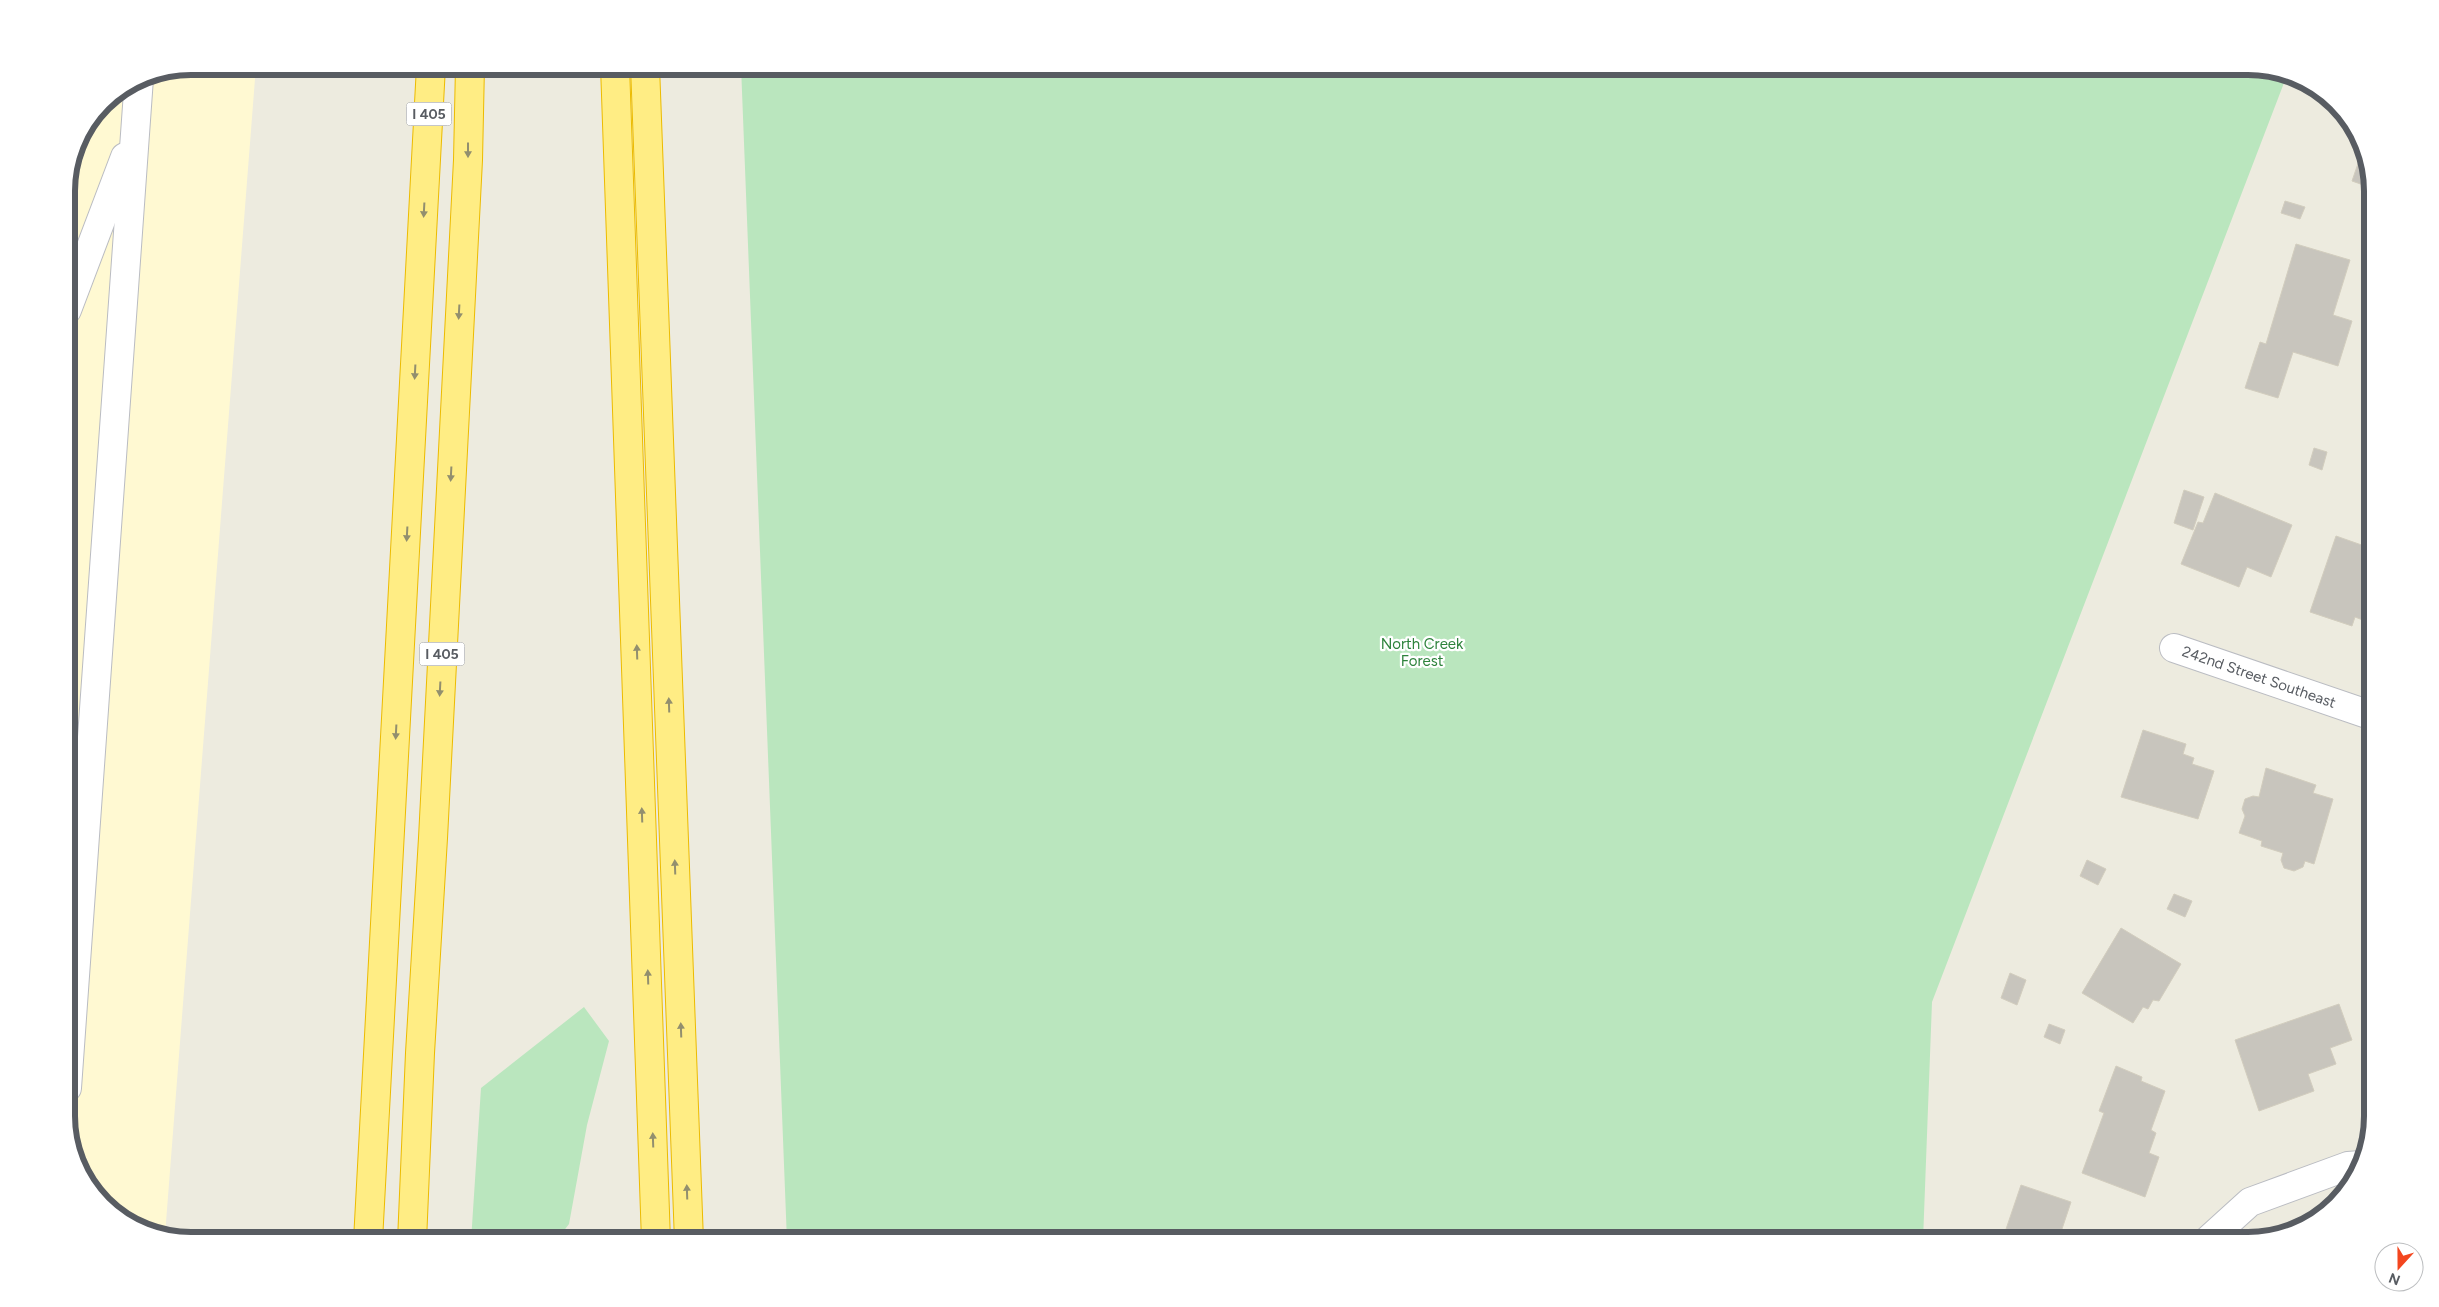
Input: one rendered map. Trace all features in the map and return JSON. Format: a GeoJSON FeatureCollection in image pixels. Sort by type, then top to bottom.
{"type":"FeatureCollection","features":[{"type":"Feature","properties":{"kind":"highway","name":"I 405"},"geometry":{"type":"LineString","coordinates":[[368,1232],[432,75]]}},
{"type":"Feature","properties":{"kind":"highway","name":"I 405"},"geometry":{"type":"LineString","coordinates":[[412,1232],[420,1053],[468,160],[470,75]]}},
{"type":"Feature","properties":{"kind":"highway"},"geometry":{"type":"LineString","coordinates":[[615,75],[656,1232]]}},
{"type":"Feature","properties":{"kind":"highway"},"geometry":{"type":"LineString","coordinates":[[645,75],[688,1232]]}},
{"type":"Feature","properties":{"kind":"highway","name":"I 405"},"geometry":{"type":"LineString","coordinates":[[427,161],[468,107]]}},
{"type":"Feature","properties":{"kind":"street"},"geometry":{"type":"LineString","coordinates":[[75,965],[138,88]]}},
{"type":"Feature","properties":{"kind":"street"},"geometry":{"type":"LineString","coordinates":[[75,287],[136,130]]}},
{"type":"Feature","properties":{"kind":"street","name":"242nd Street Southeast"},"geometry":{"type":"LineString","coordinates":[[2174,648],[2364,713]]}},
{"type":"Feature","properties":{"kind":"street"},"geometry":{"type":"LineString","coordinates":[[2217,1232],[2250,1202],[2353,1165]]}},
{"type":"Feature","properties":{"kind":"shaded area"},"geometry":{"type":"Polygon","coordinates":[[[255,75],[165,1229],[126,1213],[104,1193],[94,1181],[81,1153],[75,1124],[75,183],[79,161],[91,133],[99,120],[126,94],[154,81],[176,76],[255,75]]]}},
{"type":"Feature","properties":{"kind":"green space","name":"North Creek Forest"},"geometry":{"type":"Polygon","coordinates":[[[741,75],[2248,75],[2271,77],[2285,81],[1932,1002],[1923,1232],[787,1232],[741,75]]]}},
{"type":"Feature","properties":{"kind":"green space"},"geometry":{"type":"Polygon","coordinates":[[[584,1007],[609,1041],[587,1125],[569,1224],[563,1232],[472,1232],[481,1088],[584,1007]]]}},
{"type":"Feature","properties":{"kind":"building"},"geometry":{"type":"Polygon","coordinates":[[[2360,159],[2364,185],[2352,181],[2360,159]]]}},
{"type":"Feature","properties":{"kind":"building"},"geometry":{"type":"Polygon","coordinates":[[[2285,201],[2305,207],[2300,219],[2281,213],[2285,201]]]}},
{"type":"Feature","properties":{"kind":"building"},"geometry":{"type":"Polygon","coordinates":[[[2296,244],[2350,260],[2333,315],[2352,321],[2338,366],[2293,352],[2278,398],[2245,388],[2260,342],[2266,344],[2296,244]]]}},
{"type":"Feature","properties":{"kind":"building"},"geometry":{"type":"Polygon","coordinates":[[[2314,448],[2327,452],[2322,470],[2309,465],[2314,448]]]}},
{"type":"Feature","properties":{"kind":"building"},"geometry":{"type":"Polygon","coordinates":[[[2184,490],[2204,497],[2193,530],[2174,523],[2184,490]]]}},
{"type":"Feature","properties":{"kind":"building"},"geometry":{"type":"Polygon","coordinates":[[[2215,493],[2292,525],[2271,577],[2247,567],[2239,587],[2181,564],[2198,522],[2203,523],[2215,493]]]}},
{"type":"Feature","properties":{"kind":"building"},"geometry":{"type":"Polygon","coordinates":[[[2336,536],[2364,546],[2364,620],[2355,617],[2352,626],[2310,612],[2336,536]]]}},
{"type":"Feature","properties":{"kind":"building"},"geometry":{"type":"Polygon","coordinates":[[[2143,730],[2186,744],[2183,754],[2194,758],[2192,764],[2214,771],[2198,819],[2121,797],[2143,730]]]}},
{"type":"Feature","properties":{"kind":"building"},"geometry":{"type":"Polygon","coordinates":[[[2266,768],[2316,785],[2313,793],[2333,799],[2314,864],[2305,861],[2303,867],[2294,871],[2284,868],[2281,860],[2283,853],[2261,846],[2262,841],[2239,833],[2245,816],[2242,809],[2245,799],[2253,796],[2259,797],[2266,768]]]}},
{"type":"Feature","properties":{"kind":"building"},"geometry":{"type":"Polygon","coordinates":[[[2087,860],[2106,869],[2098,885],[2080,876],[2087,860]]]}},
{"type":"Feature","properties":{"kind":"building"},"geometry":{"type":"Polygon","coordinates":[[[2174,894],[2192,901],[2185,917],[2167,909],[2174,894]]]}},
{"type":"Feature","properties":{"kind":"building"},"geometry":{"type":"Polygon","coordinates":[[[2121,928],[2181,964],[2159,1001],[2153,1000],[2148,1009],[2143,1007],[2133,1023],[2082,993],[2121,928]]]}},
{"type":"Feature","properties":{"kind":"building"},"geometry":{"type":"Polygon","coordinates":[[[2010,973],[2026,980],[2017,1005],[2001,998],[2010,973]]]}},
{"type":"Feature","properties":{"kind":"building"},"geometry":{"type":"Polygon","coordinates":[[[2339,1004],[2352,1040],[2330,1048],[2336,1064],[2308,1074],[2314,1091],[2259,1111],[2235,1040],[2339,1004]]]}},
{"type":"Feature","properties":{"kind":"building"},"geometry":{"type":"Polygon","coordinates":[[[2049,1024],[2065,1030],[2060,1044],[2044,1037],[2049,1024]]]}},
{"type":"Feature","properties":{"kind":"building"},"geometry":{"type":"Polygon","coordinates":[[[2116,1066],[2142,1077],[2141,1081],[2165,1091],[2151,1130],[2156,1133],[2149,1153],[2159,1157],[2145,1197],[2082,1173],[2104,1113],[2099,1111],[2116,1066]]]}},
{"type":"Feature","properties":{"kind":"building"},"geometry":{"type":"Polygon","coordinates":[[[2021,1185],[2071,1202],[2061,1232],[2005,1232],[2021,1185]]]}}]}
